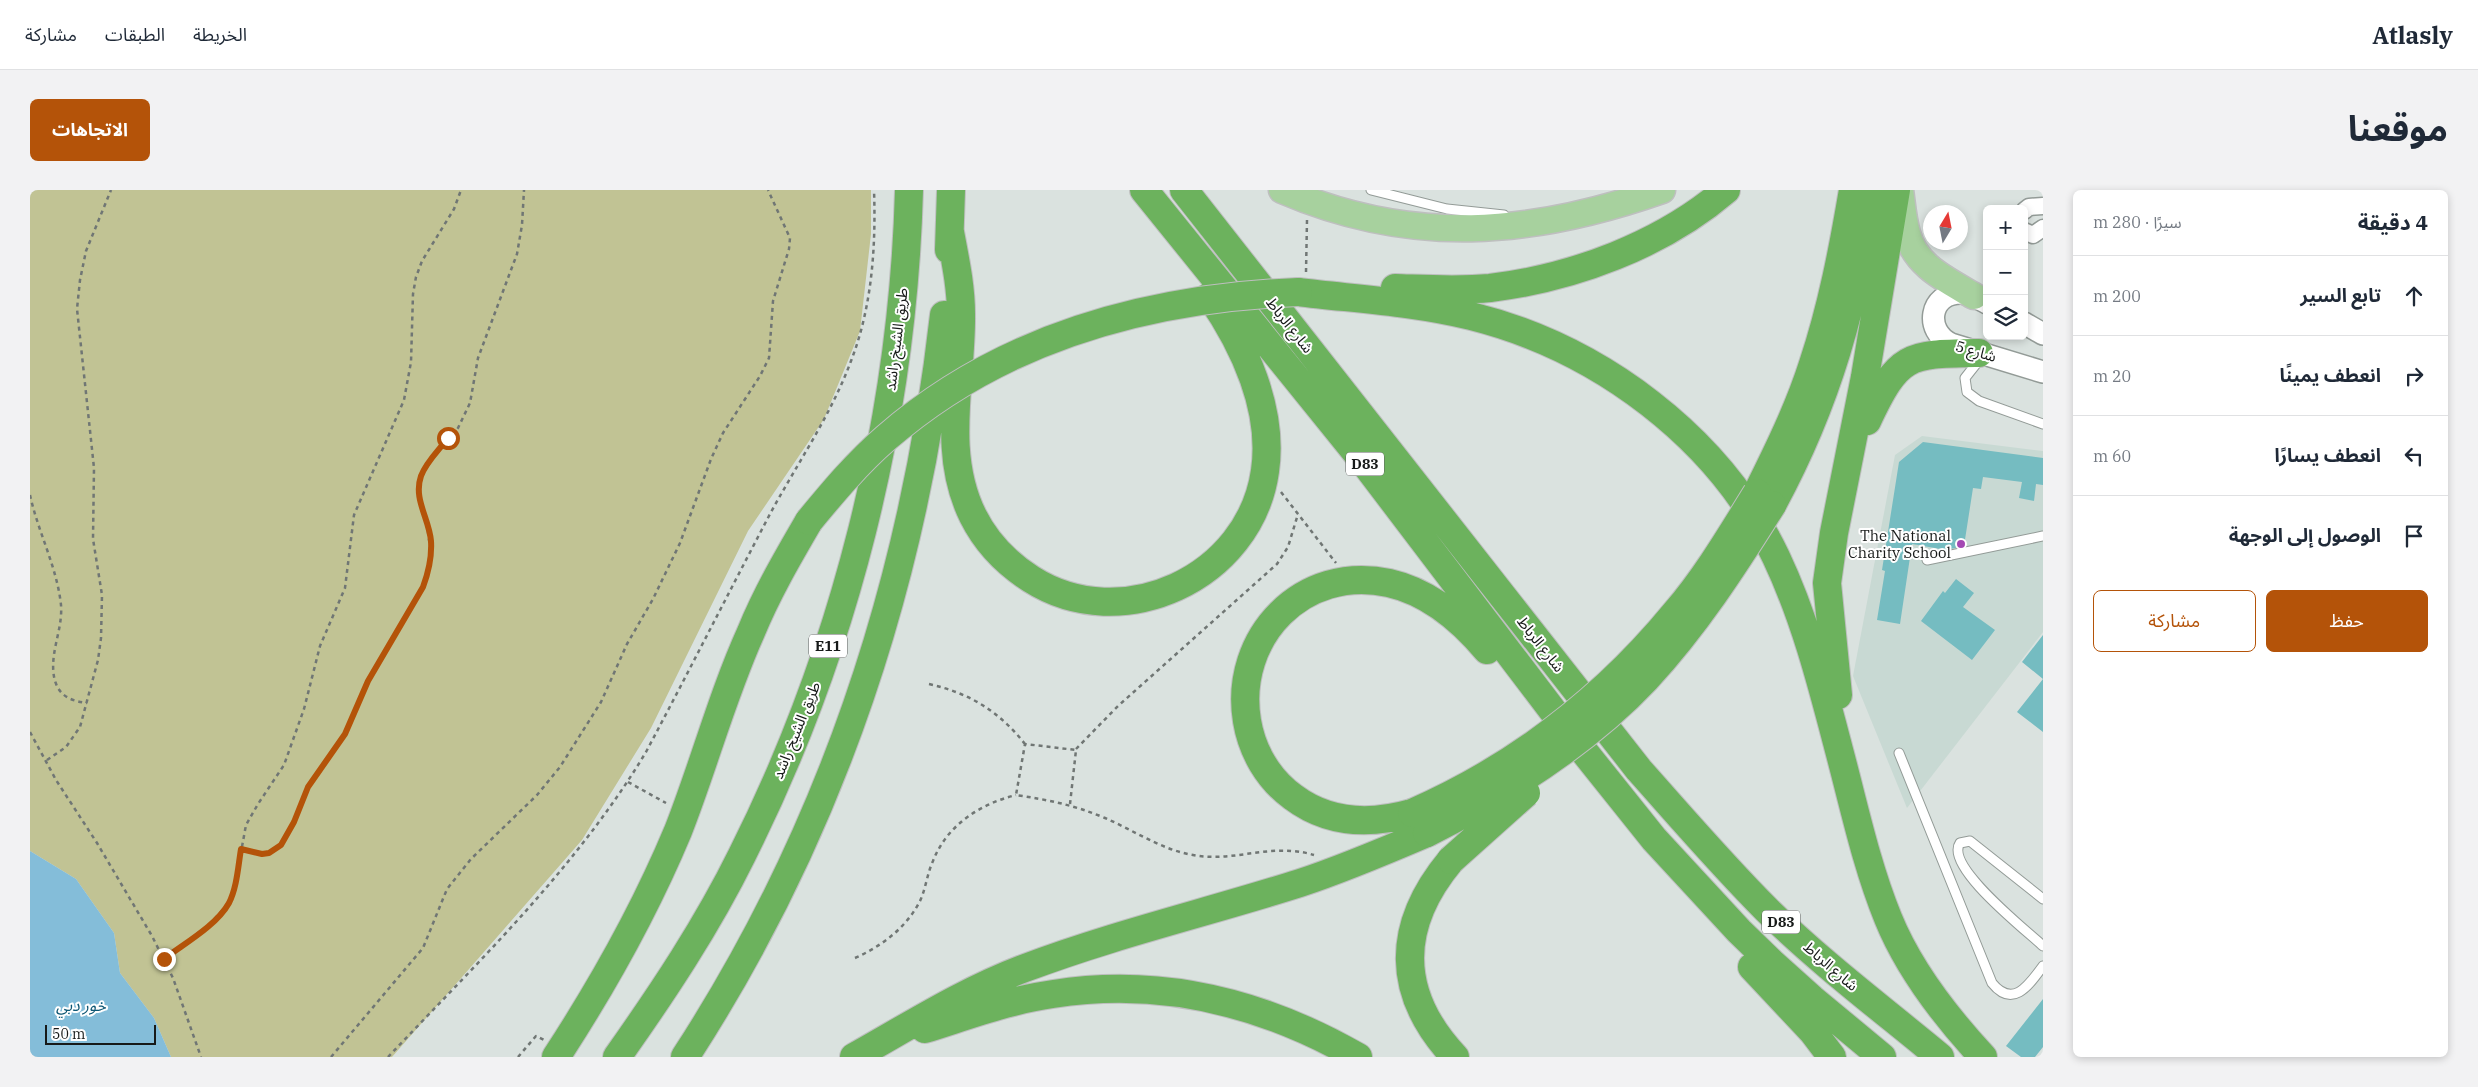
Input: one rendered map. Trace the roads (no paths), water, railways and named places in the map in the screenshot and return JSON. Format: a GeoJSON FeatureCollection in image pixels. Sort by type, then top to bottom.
{"type":"FeatureCollection","features":[{"type":"Feature","properties":{"kind":"highway","name":"طريق الشيخ راشد"},"geometry":{"type":"LineString","coordinates":[[617,1057],[682,961],[742,855],[792,744],[834,630],[869,502],[884,432],[903,290],[909,190]]}},
{"type":"Feature","properties":{"kind":"highway"},"geometry":{"type":"LineString","coordinates":[[684,1057],[745,960],[775,903],[827,786],[872,666],[906,541],[924,458],[936,384],[950,232],[951,190]]}},
{"type":"Feature","properties":{"kind":"highway","name":"شارع الرباط"},"geometry":{"type":"LineString","coordinates":[[1184,190],[1639,770],[1705,845],[1768,910],[1835,971],[1940,1057]]}},
{"type":"Feature","properties":{"kind":"highway"},"geometry":{"type":"LineString","coordinates":[[550,1048],[620,952],[651,892],[678,830],[750,632],[809,521],[845,478],[885,438],[929,404],[969,378],[1027,348],[1080,328],[1167,306],[1302,285],[1447,290],[1489,288],[1531,281],[1596,262],[1650,239],[1687,218],[1726,190]]}},
{"type":"Feature","properties":{"kind":"highway"},"geometry":{"type":"LineString","coordinates":[[1454,1057],[1428,1024],[1416,996],[1410,967],[1411,938],[1418,909],[1432,883],[1451,860],[1506,809],[1581,750],[1619,704],[1668,653],[1714,596],[1765,499],[1813,365],[1827,320],[1853,190]]}},
{"type":"Feature","properties":{"kind":"highway"},"geometry":{"type":"LineString","coordinates":[[865,1051],[948,1002],[1024,968],[1344,867],[1419,823],[1459,792],[1518,758],[1578,711],[1677,612],[1730,536],[1765,499],[1802,448],[1836,357],[1853,295],[1873,190]]}},
{"type":"Feature","properties":{"kind":"highway"},"geometry":{"type":"LineString","coordinates":[[1852,800],[1834,669],[1827,584],[1834,533],[1865,377],[1896,190]]}},
{"type":"Feature","properties":{"kind":"highway"},"geometry":{"type":"LineString","coordinates":[[950,232],[959,287],[961,314],[955,416],[960,476],[973,516],[985,536],[1001,555],[1019,572],[1040,585],[1062,594],[1094,601],[1135,601],[1159,595],[1182,586],[1203,573],[1222,557],[1237,539],[1250,518],[1260,495],[1267,447],[1264,423],[1251,373],[1240,346],[1226,319],[1166,236],[1144,191]]}},
{"type":"Feature","properties":{"kind":"highway","name":"شارع الرباط"},"geometry":{"type":"LineString","coordinates":[[1144,191],[1363,461],[1578,744],[1654,839],[1739,931],[1773,964],[1882,1057]]}},
{"type":"Feature","properties":{"kind":"highway"},"geometry":{"type":"LineString","coordinates":[[1302,285],[1461,314],[1525,332],[1577,356],[1626,385],[1671,420],[1711,461],[1740,498],[1775,555],[1798,607],[1867,859],[1889,920],[1917,973],[1954,1025],[1983,1057]]}},
{"type":"Feature","properties":{"kind":"highway"},"geometry":{"type":"LineString","coordinates":[[1848,460],[1880,392],[1896,371],[1912,360],[1926,355],[1982,354]]}},
{"type":"Feature","properties":{"kind":"highway"},"geometry":{"type":"LineString","coordinates":[[1578,744],[1549,721],[1476,637],[1437,603],[1406,588],[1390,583],[1372,580],[1348,580],[1320,586],[1305,594],[1277,616],[1266,629],[1257,644],[1247,677],[1245,695],[1248,729],[1261,761],[1272,777],[1285,791],[1318,812],[1355,821],[1419,823],[1495,796],[1528,775],[1590,729],[1619,704]]}},
{"type":"Feature","properties":{"kind":"highway"},"geometry":{"type":"LineString","coordinates":[[1654,839],[1702,912],[1813,1032],[1832,1057]]}},
{"type":"Feature","properties":{"kind":"highway"},"geometry":{"type":"LineString","coordinates":[[865,1051],[1002,1004],[1053,994],[1105,989],[1157,990],[1209,998],[1259,1010],[1308,1030],[1356,1056]]}},
{"type":"Feature","properties":{"kind":"main road"},"geometry":{"type":"LineString","coordinates":[[1282,190],[1308,201],[1357,216],[1409,225],[1461,229],[1513,227],[1564,218],[1614,207],[1662,190]]}},
{"type":"Feature","properties":{"kind":"main road"},"geometry":{"type":"LineString","coordinates":[[1900,190],[1907,234],[1912,248],[1930,269],[1980,300]]}},
{"type":"Feature","properties":{"kind":"street"},"geometry":{"type":"LineString","coordinates":[[2028,208],[2043,206]]}},
{"type":"Feature","properties":{"kind":"street"},"geometry":{"type":"LineString","coordinates":[[2028,233],[2033,235],[2043,228]]}},
{"type":"Feature","properties":{"kind":"street","name":"شارع 5"},"geometry":{"type":"LineString","coordinates":[[1980,300],[1957,294],[1942,300],[1935,308],[1933,319],[1935,330],[1941,339],[1982,354],[2043,372]]}},
{"type":"Feature","properties":{"kind":"street"},"geometry":{"type":"LineString","coordinates":[[2028,326],[2043,334]]}},
{"type":"Feature","properties":{"kind":"lane"},"geometry":{"type":"LineString","coordinates":[[1371,190],[1447,208],[1564,218]]}},
{"type":"Feature","properties":{"kind":"lane"},"geometry":{"type":"LineString","coordinates":[[1982,354],[1965,378],[1967,392],[1979,400],[2043,424]]}},
{"type":"Feature","properties":{"kind":"lane"},"geometry":{"type":"LineString","coordinates":[[1927,560],[2043,536]]}},
{"type":"Feature","properties":{"kind":"lane"},"geometry":{"type":"LineString","coordinates":[[1899,753],[1992,983],[2004,993],[2019,993],[2025,989],[2043,966]]}},
{"type":"Feature","properties":{"kind":"lane"},"geometry":{"type":"LineString","coordinates":[[2043,899],[1970,841],[1960,842],[1957,847],[1958,857],[1970,877],[2043,946]]}},
{"type":"Feature","properties":{"kind":"water","name":"خور دبي"},"geometry":{"type":"Polygon","coordinates":[[[30,851],[76,879],[114,933],[120,973],[154,1018],[171,1057],[30,1057],[30,851]]]}},
{"type":"Feature","properties":{"kind":"place","name":"The National Charity School"},"geometry":{"type":"Point","coordinates":[1961,544]}}]}
